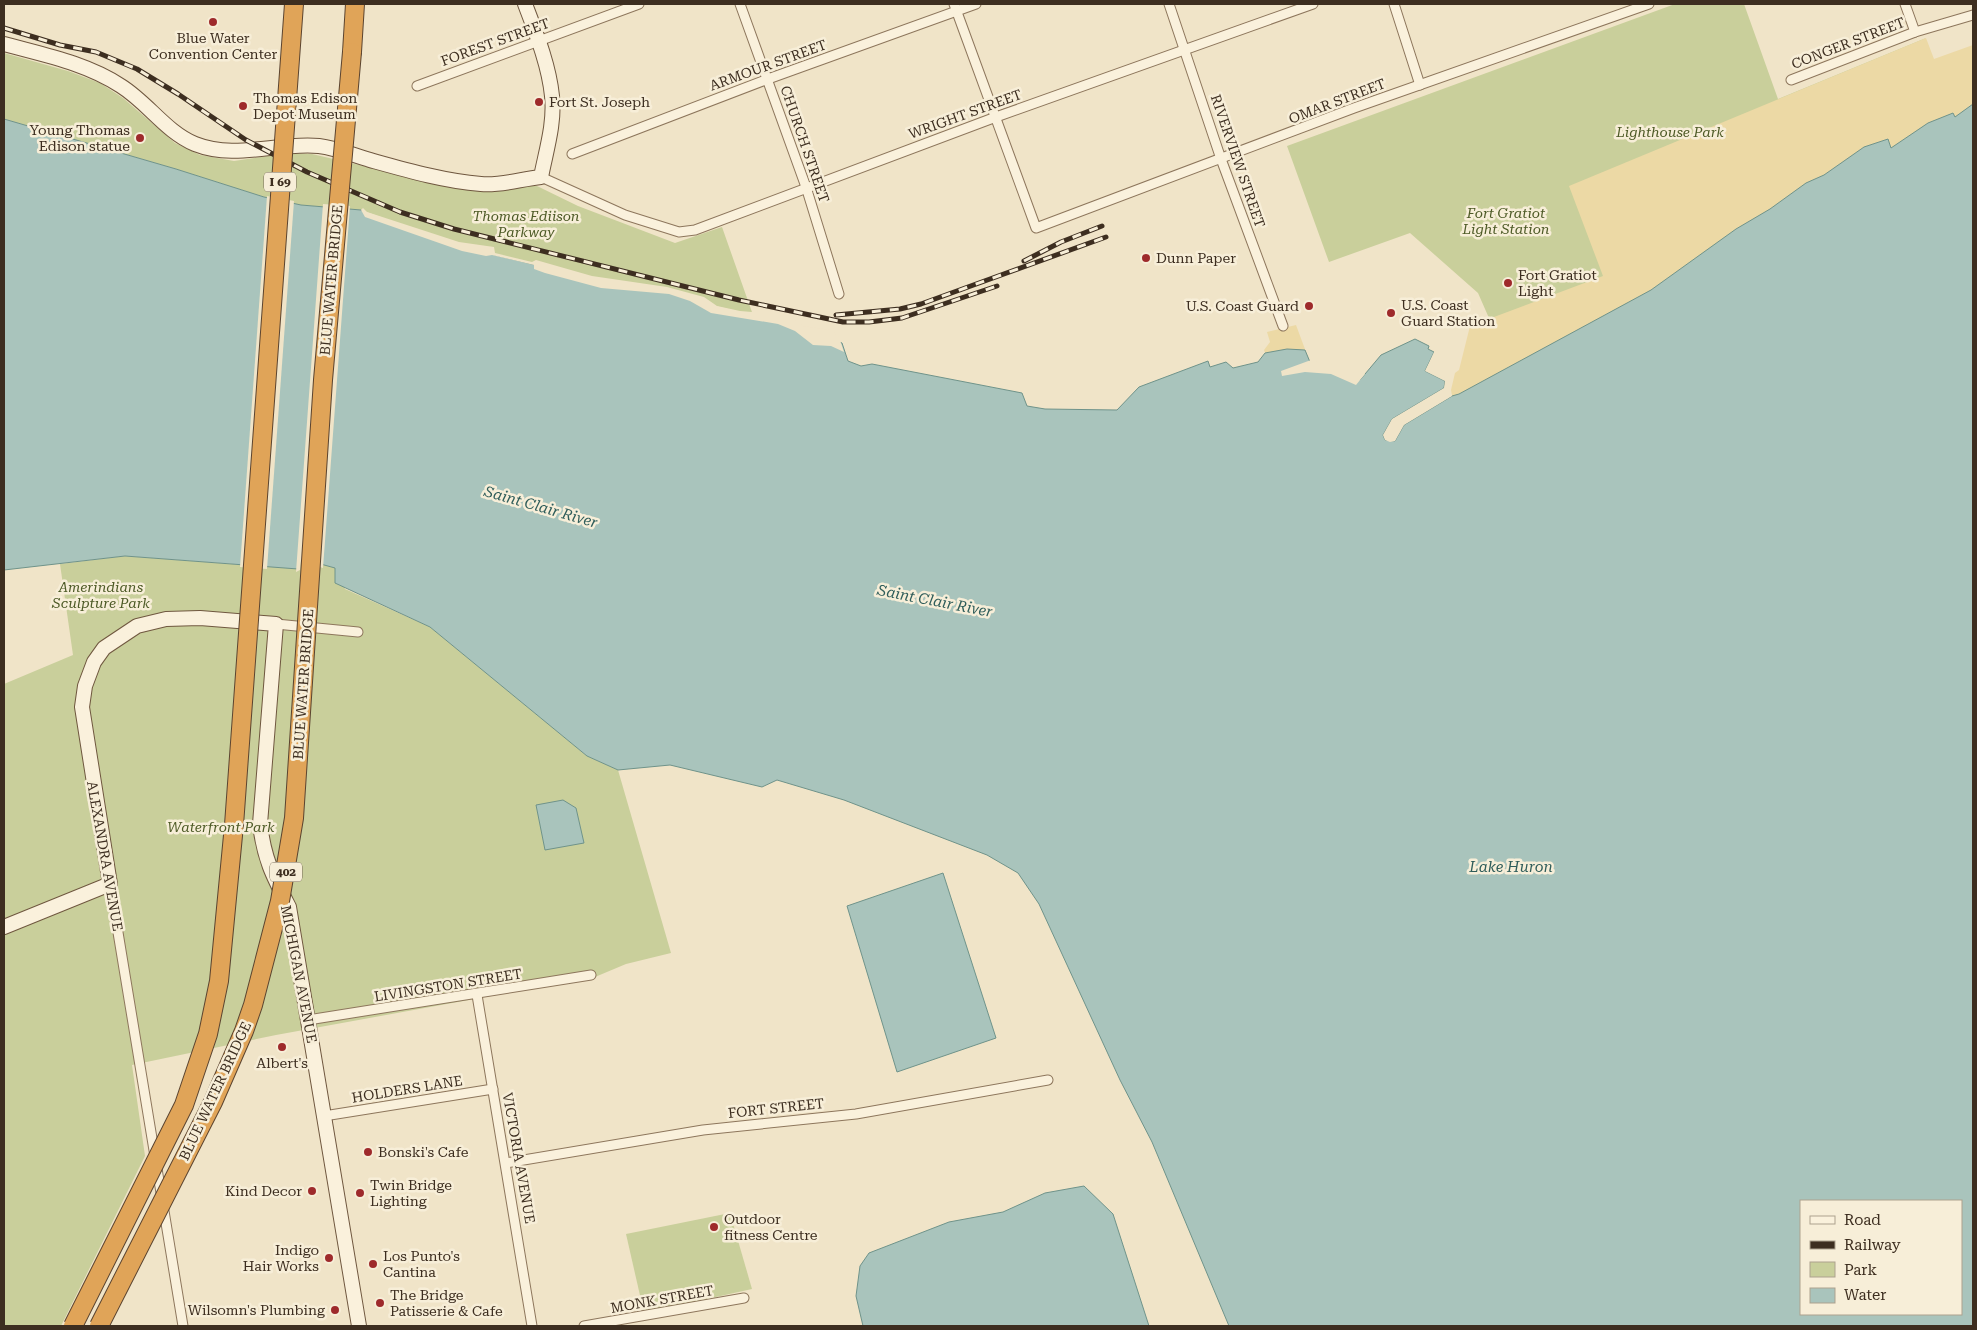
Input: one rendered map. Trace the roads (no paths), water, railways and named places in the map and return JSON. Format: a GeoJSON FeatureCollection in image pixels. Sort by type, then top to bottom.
{"type":"FeatureCollection","features":[{"type":"Feature","properties":{"kind":"highway","name":"BLUE WATER BRIDGE"},"geometry":{"type":"LineString","coordinates":[[73,1326],[184,1105],[200,1060],[215,1008],[224,936],[234,825],[266,360],[294,4]]}},
{"type":"Feature","properties":{"kind":"highway","name":"BLUE WATER BRIDGE"},"geometry":{"type":"LineString","coordinates":[[99,1326],[229,1066],[253,1005],[280,901],[294,818],[323,380],[355,4]]}},
{"type":"Feature","properties":{"kind":"street"},"geometry":{"type":"LineString","coordinates":[[4,44],[72,63],[103,75],[143,103],[174,132],[193,143],[207,148],[232,151],[293,145],[323,146],[460,182],[483,184],[541,177],[552,126],[552,97],[542,52],[525,4]]}},
{"type":"Feature","properties":{"kind":"street","name":"FOREST STREET"},"geometry":{"type":"LineString","coordinates":[[417,86],[639,4]]}},
{"type":"Feature","properties":{"kind":"street","name":"CHURCH STREET"},"geometry":{"type":"LineString","coordinates":[[740,4],[806,187],[839,294]]}},
{"type":"Feature","properties":{"kind":"street","name":"ARMOUR STREET"},"geometry":{"type":"LineString","coordinates":[[572,154],[955,7],[976,4]]}},
{"type":"Feature","properties":{"kind":"street","name":"RIVERVIEW STREET"},"geometry":{"type":"LineString","coordinates":[[1169,4],[1221,159],[1284,326]]}},
{"type":"Feature","properties":{"kind":"street","name":"WRIGHT STREET"},"geometry":{"type":"LineString","coordinates":[[541,177],[625,215],[680,232],[687,231],[996,117],[1186,51],[1313,4]]}},
{"type":"Feature","properties":{"kind":"street"},"geometry":{"type":"LineString","coordinates":[[1394,4],[1420,84]]}},
{"type":"Feature","properties":{"kind":"street","name":"OMAR STREET"},"geometry":{"type":"LineString","coordinates":[[996,117],[1036,228],[1420,84],[1649,4]]}},
{"type":"Feature","properties":{"kind":"street"},"geometry":{"type":"LineString","coordinates":[[1905,4],[1916,32]]}},
{"type":"Feature","properties":{"kind":"street"},"geometry":{"type":"LineString","coordinates":[[955,7],[996,117]]}},
{"type":"Feature","properties":{"kind":"street","name":"CONGER STREET"},"geometry":{"type":"LineString","coordinates":[[1790,80],[1916,32],[1973,14]]}},
{"type":"Feature","properties":{"kind":"street","name":"ALEXANDRA AVENUE"},"geometry":{"type":"LineString","coordinates":[[183,1326],[90,774],[82,707],[86,686],[94,662],[104,648],[137,626],[166,619],[200,618],[358,632]]}},
{"type":"Feature","properties":{"kind":"street","name":"MICHIGAN AVENUE"},"geometry":{"type":"LineString","coordinates":[[276,624],[260,824],[266,859],[289,907],[359,1326]]}},
{"type":"Feature","properties":{"kind":"street"},"geometry":{"type":"LineString","coordinates":[[4,927],[110,884]]}},
{"type":"Feature","properties":{"kind":"street","name":"LIVINGSTON STREET"},"geometry":{"type":"LineString","coordinates":[[308,1020],[477,995],[591,975]]}},
{"type":"Feature","properties":{"kind":"street","name":"VICTORIA AVENUE"},"geometry":{"type":"LineString","coordinates":[[477,995],[532,1326]]}},
{"type":"Feature","properties":{"kind":"street","name":"FORT STREET"},"geometry":{"type":"LineString","coordinates":[[506,1163],[703,1130],[856,1114],[1048,1080]]}},
{"type":"Feature","properties":{"kind":"street","name":"HOLDERS LANE"},"geometry":{"type":"LineString","coordinates":[[324,1116],[493,1089]]}},
{"type":"Feature","properties":{"kind":"street","name":"MONK STREET"},"geometry":{"type":"LineString","coordinates":[[584,1326],[744,1298]]}},
{"type":"Feature","properties":{"kind":"water","name":"Lake Huron"},"geometry":{"type":"Polygon","coordinates":[[[1973,104],[1973,1326],[1229,1326],[1152,1142],[1120,1080],[1039,904],[1018,873],[987,855],[844,800],[777,780],[762,787],[670,765],[618,770],[587,756],[430,627],[335,583],[335,568],[299,558],[298,569],[125,556],[4,570],[4,119],[176,169],[264,197],[301,205],[361,210],[366,214],[492,254],[591,279],[667,289],[716,308],[802,328],[842,343],[848,361],[861,366],[872,364],[1022,393],[1027,406],[1045,409],[1117,410],[1139,387],[1208,361],[1210,367],[1226,362],[1233,368],[1258,362],[1265,353],[1287,349],[1305,350],[1310,362],[1360,380],[1381,355],[1415,339],[1429,346],[1428,349],[1434,352],[1425,371],[1445,381],[1444,388],[1392,419],[1383,435],[1385,440],[1395,441],[1404,425],[1452,396],[1459,394],[1651,290],[1736,229],[1770,209],[1806,183],[1824,175],[1864,147],[1888,139],[1891,148],[1928,123],[1953,113],[1955,117],[1973,104]]]}},
{"type":"Feature","properties":{"kind":"water"},"geometry":{"type":"Polygon","coordinates":[[[563,800],[576,808],[584,843],[545,850],[536,805],[563,800]]]}},
{"type":"Feature","properties":{"kind":"water"},"geometry":{"type":"Polygon","coordinates":[[[943,873],[996,1038],[897,1072],[847,906],[943,873]]]}},
{"type":"Feature","properties":{"kind":"water"},"geometry":{"type":"Polygon","coordinates":[[[1084,1186],[1113,1214],[1149,1326],[863,1326],[856,1296],[860,1266],[869,1253],[949,1222],[1003,1212],[1045,1193],[1084,1186]]]}},
{"type":"Feature","properties":{"kind":"railway"},"geometry":{"type":"LineString","coordinates":[[4,28],[60,45],[96,52],[137,69],[246,140],[307,172],[400,212],[454,229],[739,300],[843,322],[869,322],[902,318],[997,286]]}},
{"type":"Feature","properties":{"kind":"railway"},"geometry":{"type":"LineString","coordinates":[[1024,261],[1061,242],[1102,226]]}},
{"type":"Feature","properties":{"kind":"railway"},"geometry":{"type":"LineString","coordinates":[[836,315],[900,309],[921,304],[1106,237]]}},
{"type":"Feature","properties":{"kind":"place","name":"Blue Water Convention Center"},"geometry":{"type":"Point","coordinates":[213,22]}},
{"type":"Feature","properties":{"kind":"place","name":"Fort St. Joseph"},"geometry":{"type":"Point","coordinates":[539,102]}},
{"type":"Feature","properties":{"kind":"place","name":"Thomas Edison Depot Museum"},"geometry":{"type":"Point","coordinates":[243,106]}},
{"type":"Feature","properties":{"kind":"place","name":"Young Thomas Edison statue"},"geometry":{"type":"Point","coordinates":[140,138]}},
{"type":"Feature","properties":{"kind":"place","name":"Dunn Paper"},"geometry":{"type":"Point","coordinates":[1146,258]}},
{"type":"Feature","properties":{"kind":"place","name":"Fort Gratiot Light"},"geometry":{"type":"Point","coordinates":[1508,283]}},
{"type":"Feature","properties":{"kind":"place","name":"U.S. Coast Guard"},"geometry":{"type":"Point","coordinates":[1309,306]}},
{"type":"Feature","properties":{"kind":"place","name":"U.S. Coast Guard Station"},"geometry":{"type":"Point","coordinates":[1391,313]}},
{"type":"Feature","properties":{"kind":"place","name":"Albert's"},"geometry":{"type":"Point","coordinates":[282,1047]}},
{"type":"Feature","properties":{"kind":"place","name":"Bonski's Cafe"},"geometry":{"type":"Point","coordinates":[368,1152]}},
{"type":"Feature","properties":{"kind":"place","name":"Kind Decor"},"geometry":{"type":"Point","coordinates":[312,1191]}},
{"type":"Feature","properties":{"kind":"place","name":"Twin Bridge Lighting"},"geometry":{"type":"Point","coordinates":[360,1193]}},
{"type":"Feature","properties":{"kind":"place","name":"Outdoor fitness Centre"},"geometry":{"type":"Point","coordinates":[714,1227]}},
{"type":"Feature","properties":{"kind":"place","name":"Indigo Hair Works"},"geometry":{"type":"Point","coordinates":[329,1258]}},
{"type":"Feature","properties":{"kind":"place","name":"Los Punto's Cantina"},"geometry":{"type":"Point","coordinates":[373,1264]}},
{"type":"Feature","properties":{"kind":"place","name":"The Bridge Patisserie & Cafe"},"geometry":{"type":"Point","coordinates":[380,1303]}},
{"type":"Feature","properties":{"kind":"place","name":"Wilsomn's Plumbing"},"geometry":{"type":"Point","coordinates":[335,1310]}},
{"type":"Feature","properties":{"kind":"park label","name":"Lighthouse Park"},"geometry":{"type":"Point","coordinates":[1670,132]}},
{"type":"Feature","properties":{"kind":"park label","name":"Fort Gratiot Light Station"},"geometry":{"type":"Point","coordinates":[1506,222]}},
{"type":"Feature","properties":{"kind":"park label","name":"Thomas Ediison Parkway"},"geometry":{"type":"Point","coordinates":[526,224]}},
{"type":"Feature","properties":{"kind":"park label","name":"Amerindians Sculpture Park"},"geometry":{"type":"Point","coordinates":[101,596]}},
{"type":"Feature","properties":{"kind":"park label","name":"Waterfront Park"},"geometry":{"type":"Point","coordinates":[221,827]}},
{"type":"Feature","properties":{"kind":"water label","name":"Saint Clair River"},"geometry":{"type":"Point","coordinates":[541,507]}},
{"type":"Feature","properties":{"kind":"water label","name":"Saint Clair River"},"geometry":{"type":"Point","coordinates":[935,601]}}]}
